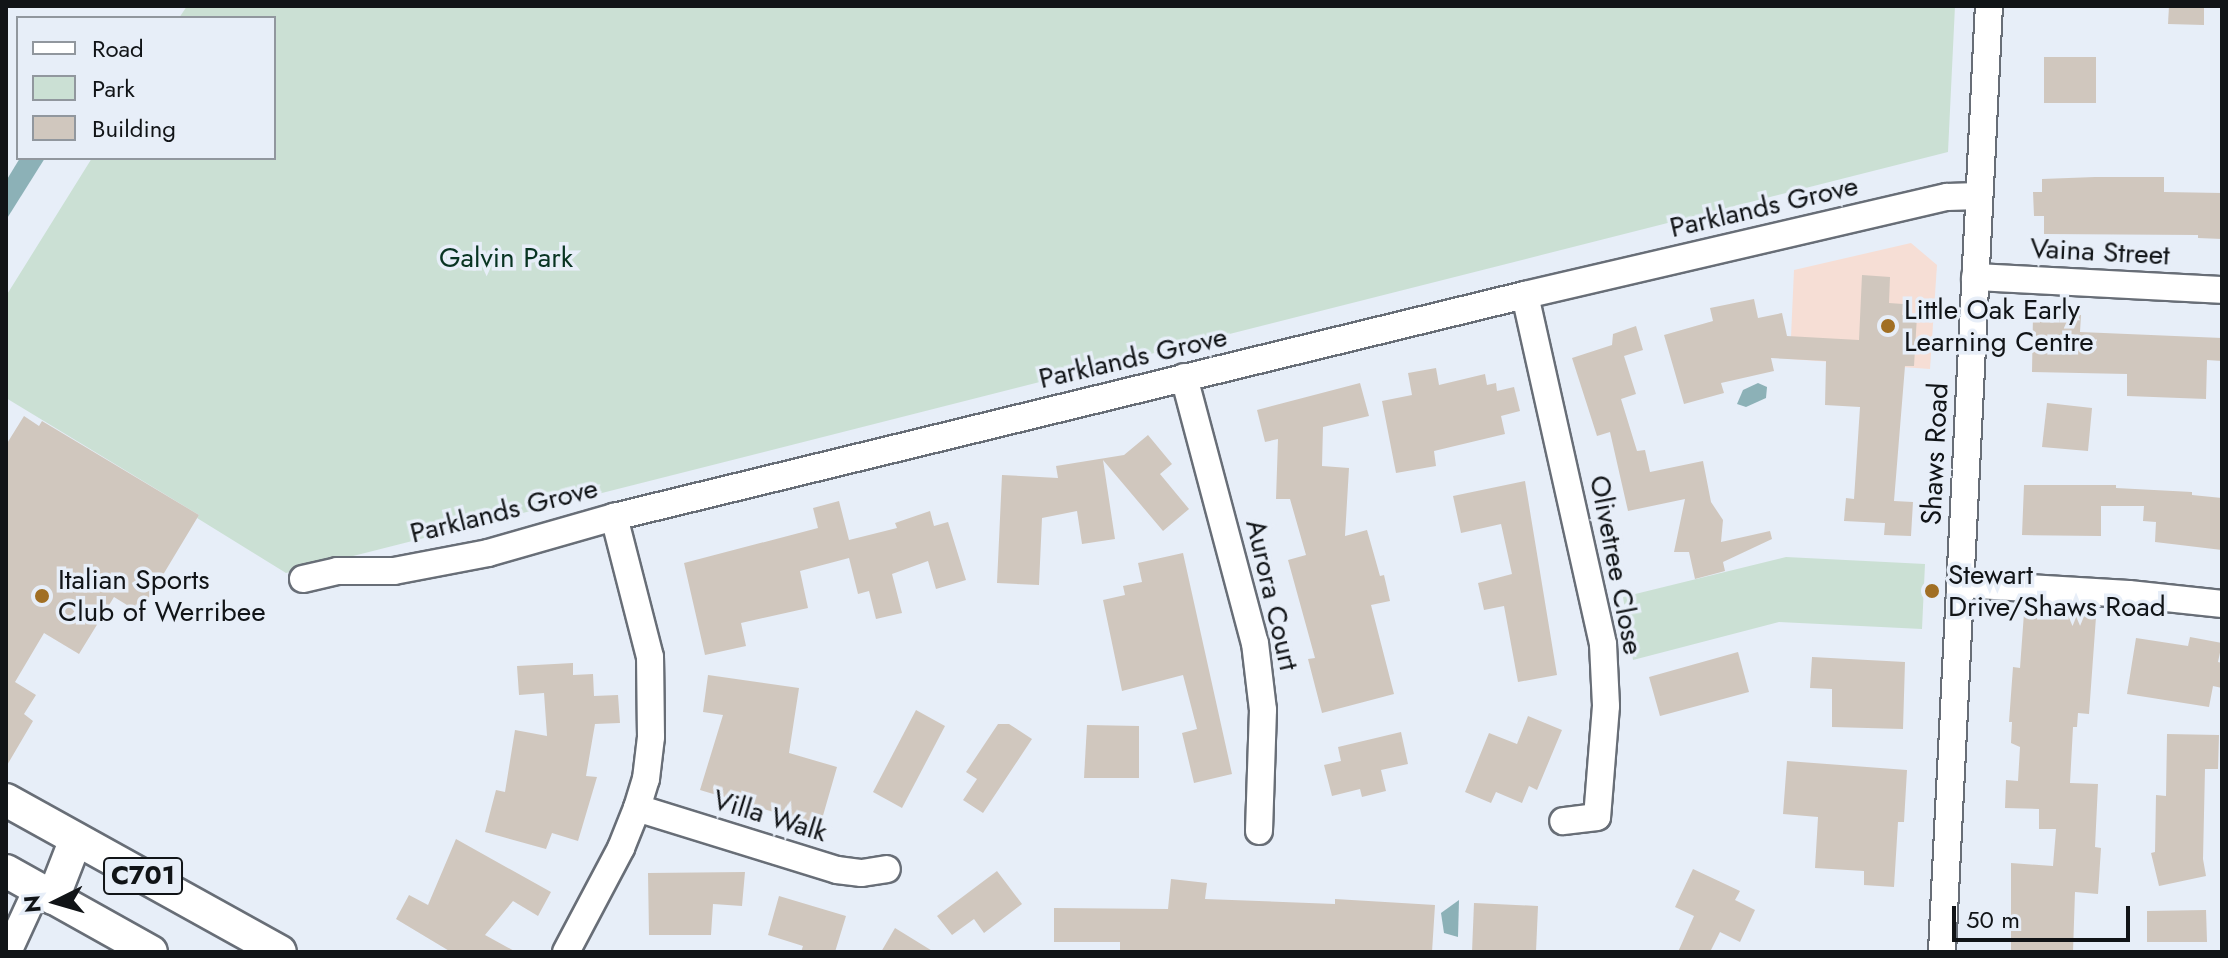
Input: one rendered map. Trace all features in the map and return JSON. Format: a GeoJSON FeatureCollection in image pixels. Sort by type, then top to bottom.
{"type":"FeatureCollection","features":[{"type":"Feature","properties":{"kind":"main road","name":"C701"},"geometry":{"type":"LineString","coordinates":[[6,800],[280,952]]}},
{"type":"Feature","properties":{"kind":"main road"},"geometry":{"type":"LineString","coordinates":[[45,893],[76,839]]}},
{"type":"Feature","properties":{"kind":"main road","name":"C701"},"geometry":{"type":"LineString","coordinates":[[6,871],[151,952]]}},
{"type":"Feature","properties":{"kind":"street","name":"Shaws Road"},"geometry":{"type":"LineString","coordinates":[[1942,952],[1989,6]]}},
{"type":"Feature","properties":{"kind":"street","name":"Parklands Grove"},"geometry":{"type":"LineString","coordinates":[[303,579],[337,571],[394,571],[488,553],[614,517],[1525,295],[1947,197],[1979,196]]}},
{"type":"Feature","properties":{"kind":"street","name":"Vaina Street"},"geometry":{"type":"LineString","coordinates":[[1975,277],[2222,290]]}},
{"type":"Feature","properties":{"kind":"street","name":"Olivetree Close"},"geometry":{"type":"LineString","coordinates":[[1525,295],[1603,644],[1606,706],[1597,817],[1563,821]]}},
{"type":"Feature","properties":{"kind":"street","name":"Aurora Court"},"geometry":{"type":"LineString","coordinates":[[1184,377],[1255,643],[1263,710],[1259,831]]}},
{"type":"Feature","properties":{"kind":"street"},"geometry":{"type":"LineString","coordinates":[[566,952],[621,848],[637,808],[646,779],[651,737],[650,657],[614,517]]}},
{"type":"Feature","properties":{"kind":"street"},"geometry":{"type":"LineString","coordinates":[[1961,584],[2222,604]]}},
{"type":"Feature","properties":{"kind":"street","name":"Villa Walk"},"geometry":{"type":"LineString","coordinates":[[637,808],[837,870],[862,873],[887,869]]}},
{"type":"Feature","properties":{"kind":"street"},"geometry":{"type":"LineString","coordinates":[[8,952],[45,893]]}},
{"type":"Feature","properties":{"kind":"street"},"geometry":{"type":"LineString","coordinates":[[18,952],[45,893]]}},
{"type":"Feature","properties":{"kind":"shaded area"},"geometry":{"type":"Polygon","coordinates":[[[1911,243],[1937,265],[1930,369],[1790,359],[1794,270],[1911,243]]]}},
{"type":"Feature","properties":{"kind":"green space","name":"Galvin Park"},"geometry":{"type":"Polygon","coordinates":[[[187,6],[1955,6],[1948,152],[286,573],[197,518],[199,515],[6,398],[6,296],[91,160],[276,160],[276,16],[180,16],[187,6]]]}},
{"type":"Feature","properties":{"kind":"green space"},"geometry":{"type":"Polygon","coordinates":[[[1786,557],[1925,564],[1922,629],[1779,622],[1633,660],[1623,597],[1786,557]]]}},
{"type":"Feature","properties":{"kind":"water"},"geometry":{"type":"Polygon","coordinates":[[[19,160],[44,160],[6,220],[6,181],[19,160]]]}},
{"type":"Feature","properties":{"kind":"water"},"geometry":{"type":"Polygon","coordinates":[[[1758,383],[1767,387],[1766,398],[1746,407],[1737,404],[1743,390],[1758,383]]]}},
{"type":"Feature","properties":{"kind":"water"},"geometry":{"type":"Polygon","coordinates":[[[1459,900],[1458,937],[1444,933],[1441,913],[1459,900]]]}},
{"type":"Feature","properties":{"kind":"building"},"geometry":{"type":"Polygon","coordinates":[[[2169,6],[2204,6],[2204,25],[2168,24],[2169,6]]]}},
{"type":"Feature","properties":{"kind":"building"},"geometry":{"type":"Polygon","coordinates":[[[2044,57],[2096,57],[2096,103],[2044,103],[2044,57]]]}},
{"type":"Feature","properties":{"kind":"building"},"geometry":{"type":"Polygon","coordinates":[[[2164,177],[2164,192],[2222,193],[2222,239],[2198,238],[2198,235],[2044,234],[2044,216],[2034,216],[2033,192],[2042,192],[2042,179],[2164,177]]]}},
{"type":"Feature","properties":{"kind":"building"},"geometry":{"type":"Polygon","coordinates":[[[1862,275],[1890,277],[1889,303],[1903,304],[1902,315],[1917,316],[1914,366],[1905,366],[1894,501],[1913,502],[1911,536],[1884,535],[1885,523],[1844,521],[1846,498],[1854,499],[1860,407],[1825,405],[1826,361],[1771,358],[1774,371],[1721,383],[1724,393],[1684,404],[1664,335],[1713,321],[1710,308],[1754,299],[1758,318],[1782,313],[1787,336],[1859,340],[1862,275]]]}},
{"type":"Feature","properties":{"kind":"building"},"geometry":{"type":"Polygon","coordinates":[[[2033,314],[2081,315],[2080,332],[2222,338],[2222,361],[2207,360],[2206,399],[2127,396],[2127,374],[2032,372],[2033,314]]]}},
{"type":"Feature","properties":{"kind":"building"},"geometry":{"type":"Polygon","coordinates":[[[1636,326],[1643,350],[1624,356],[1636,394],[1621,399],[1637,451],[1645,450],[1650,472],[1703,461],[1711,502],[1723,520],[1721,542],[1770,531],[1772,539],[1723,562],[1725,571],[1695,579],[1689,552],[1674,552],[1685,499],[1628,511],[1610,432],[1597,436],[1572,358],[1612,345],[1613,334],[1636,326]]]}},
{"type":"Feature","properties":{"kind":"building"},"geometry":{"type":"Polygon","coordinates":[[[1436,368],[1439,385],[1485,374],[1487,385],[1496,383],[1497,391],[1514,387],[1520,411],[1501,416],[1505,434],[1434,451],[1436,466],[1396,473],[1382,401],[1412,395],[1408,373],[1436,368]]]}},
{"type":"Feature","properties":{"kind":"building"},"geometry":{"type":"Polygon","coordinates":[[[1360,383],[1369,416],[1323,427],[1322,466],[1349,468],[1345,536],[1367,530],[1380,576],[1384,575],[1390,601],[1371,605],[1394,694],[1322,713],[1308,659],[1315,658],[1288,560],[1306,555],[1290,499],[1276,499],[1278,439],[1265,442],[1257,410],[1360,383]]]}},
{"type":"Feature","properties":{"kind":"building"},"geometry":{"type":"Polygon","coordinates":[[[2047,403],[2092,408],[2088,451],[2042,447],[2047,403]]]}},
{"type":"Feature","properties":{"kind":"building","name":"Italian Sports Club of Werribee"},"geometry":{"type":"Polygon","coordinates":[[[24,416],[39,426],[42,421],[199,515],[140,613],[114,597],[79,654],[44,633],[15,682],[36,695],[24,714],[33,721],[6,767],[6,445],[24,416]]]}},
{"type":"Feature","properties":{"kind":"building"},"geometry":{"type":"Polygon","coordinates":[[[1148,435],[1172,464],[1160,474],[1189,509],[1163,531],[1103,460],[1115,539],[1082,544],[1077,511],[1042,518],[1039,585],[997,583],[1002,475],[1058,478],[1056,466],[1124,455],[1148,435]]]}},
{"type":"Feature","properties":{"kind":"building"},"geometry":{"type":"Polygon","coordinates":[[[1525,481],[1557,675],[1518,682],[1504,606],[1484,610],[1478,583],[1512,574],[1501,524],[1461,533],[1453,496],[1525,481]]]}},
{"type":"Feature","properties":{"kind":"building"},"geometry":{"type":"Polygon","coordinates":[[[2024,485],[2116,485],[2116,488],[2192,492],[2192,495],[2222,498],[2222,550],[2155,542],[2156,522],[2143,521],[2144,506],[2101,506],[2101,536],[2022,535],[2024,485]]]}},
{"type":"Feature","properties":{"kind":"building"},"geometry":{"type":"Polygon","coordinates":[[[839,501],[849,540],[897,528],[895,523],[930,511],[934,526],[948,522],[966,580],[936,589],[928,561],[892,574],[902,613],[876,619],[869,591],[858,594],[849,558],[800,571],[808,608],[741,623],[746,646],[705,655],[684,563],[818,528],[813,508],[839,501]]]}},
{"type":"Feature","properties":{"kind":"building"},"geometry":{"type":"Polygon","coordinates":[[[1183,553],[1232,774],[1194,783],[1182,733],[1197,729],[1183,675],[1122,691],[1103,600],[1125,595],[1123,586],[1142,582],[1138,563],[1183,553]]]}},
{"type":"Feature","properties":{"kind":"building"},"geometry":{"type":"Polygon","coordinates":[[[2024,613],[2096,617],[2089,714],[2078,713],[2077,727],[2073,727],[2070,783],[2098,784],[2095,847],[2101,848],[2098,894],[2075,892],[2073,952],[2011,952],[2011,863],[2053,866],[2056,829],[2039,829],[2039,809],[2005,808],[2006,780],[2018,781],[2020,747],[2011,743],[2012,722],[2009,722],[2013,667],[2020,668],[2024,613]]]}},
{"type":"Feature","properties":{"kind":"building"},"geometry":{"type":"Polygon","coordinates":[[[2190,637],[2222,643],[2218,662],[2222,663],[2222,688],[2213,686],[2209,707],[2127,694],[2136,638],[2188,646],[2190,637]]]}},
{"type":"Feature","properties":{"kind":"building"},"geometry":{"type":"Polygon","coordinates":[[[1738,652],[1749,692],[1660,716],[1649,677],[1738,652]]]}},
{"type":"Feature","properties":{"kind":"building"},"geometry":{"type":"Polygon","coordinates":[[[1812,657],[1905,662],[1903,729],[1832,727],[1832,689],[1810,688],[1812,657]]]}},
{"type":"Feature","properties":{"kind":"building"},"geometry":{"type":"Polygon","coordinates":[[[573,663],[573,675],[593,674],[594,696],[618,695],[620,723],[595,724],[586,776],[597,777],[578,841],[552,833],[546,849],[485,832],[496,790],[505,792],[515,730],[547,736],[544,693],[519,695],[517,666],[573,663]]]}},
{"type":"Feature","properties":{"kind":"building"},"geometry":{"type":"Polygon","coordinates":[[[708,675],[799,688],[789,753],[837,767],[820,826],[700,790],[723,715],[703,712],[708,675]]]}},
{"type":"Feature","properties":{"kind":"building"},"geometry":{"type":"Polygon","coordinates":[[[916,710],[945,726],[902,808],[873,792],[916,710]]]}},
{"type":"Feature","properties":{"kind":"building"},"geometry":{"type":"Polygon","coordinates":[[[1528,716],[1562,730],[1537,790],[1529,786],[1522,803],[1496,792],[1491,803],[1465,792],[1489,733],[1517,744],[1528,716]]]}},
{"type":"Feature","properties":{"kind":"building"},"geometry":{"type":"Polygon","coordinates":[[[998,724],[1009,724],[1032,739],[983,813],[963,800],[977,779],[966,772],[998,724]]]}},
{"type":"Feature","properties":{"kind":"building"},"geometry":{"type":"Polygon","coordinates":[[[1087,725],[1139,726],[1139,778],[1084,778],[1087,725]]]}},
{"type":"Feature","properties":{"kind":"building"},"geometry":{"type":"Polygon","coordinates":[[[1401,732],[1408,764],[1381,770],[1386,791],[1362,797],[1360,789],[1332,796],[1324,765],[1341,761],[1338,747],[1401,732]]]}},
{"type":"Feature","properties":{"kind":"building"},"geometry":{"type":"Polygon","coordinates":[[[2167,734],[2219,735],[2218,769],[2205,769],[2203,859],[2206,876],[2159,886],[2151,853],[2155,852],[2156,795],[2166,796],[2167,734]]]}},
{"type":"Feature","properties":{"kind":"building"},"geometry":{"type":"Polygon","coordinates":[[[1787,761],[1907,770],[1904,822],[1898,822],[1894,887],[1864,885],[1864,871],[1815,868],[1818,817],[1783,814],[1787,761]]]}},
{"type":"Feature","properties":{"kind":"building"},"geometry":{"type":"Polygon","coordinates":[[[456,839],[551,892],[538,916],[513,901],[485,935],[516,952],[451,952],[396,919],[409,895],[428,905],[456,839]]]}},
{"type":"Feature","properties":{"kind":"building"},"geometry":{"type":"Polygon","coordinates":[[[1693,869],[1740,891],[1735,900],[1755,910],[1740,942],[1720,932],[1710,952],[1678,952],[1694,916],[1675,907],[1693,869]]]}},
{"type":"Feature","properties":{"kind":"building"},"geometry":{"type":"Polygon","coordinates":[[[997,871],[1022,904],[984,933],[974,919],[952,935],[937,916],[997,871]]]}},
{"type":"Feature","properties":{"kind":"building"},"geometry":{"type":"Polygon","coordinates":[[[745,872],[742,906],[713,904],[711,935],[649,935],[648,873],[745,872]]]}},
{"type":"Feature","properties":{"kind":"building"},"geometry":{"type":"Polygon","coordinates":[[[1171,879],[1207,883],[1205,899],[1335,904],[1335,899],[1435,905],[1432,952],[1120,952],[1120,942],[1054,942],[1054,908],[1168,909],[1171,879]]]}},
{"type":"Feature","properties":{"kind":"building"},"geometry":{"type":"Polygon","coordinates":[[[779,896],[846,916],[835,952],[801,952],[803,946],[768,935],[779,896]]]}},
{"type":"Feature","properties":{"kind":"building"},"geometry":{"type":"Polygon","coordinates":[[[1474,903],[1538,906],[1536,952],[1472,952],[1474,903]]]}},
{"type":"Feature","properties":{"kind":"building"},"geometry":{"type":"Polygon","coordinates":[[[2206,910],[2207,942],[2147,942],[2147,911],[2206,910]]]}},
{"type":"Feature","properties":{"kind":"building"},"geometry":{"type":"Polygon","coordinates":[[[895,928],[934,952],[881,952],[895,928]]]}},
{"type":"Feature","properties":{"kind":"place","name":"Little Oak Early Learning Centre"},"geometry":{"type":"Point","coordinates":[1888,326]}},
{"type":"Feature","properties":{"kind":"place","name":"Stewart Drive/Shaws Road"},"geometry":{"type":"Point","coordinates":[1932,591]}},
{"type":"Feature","properties":{"kind":"place","name":"Italian Sports Club of Werribee"},"geometry":{"type":"Point","coordinates":[42,596]}}]}
